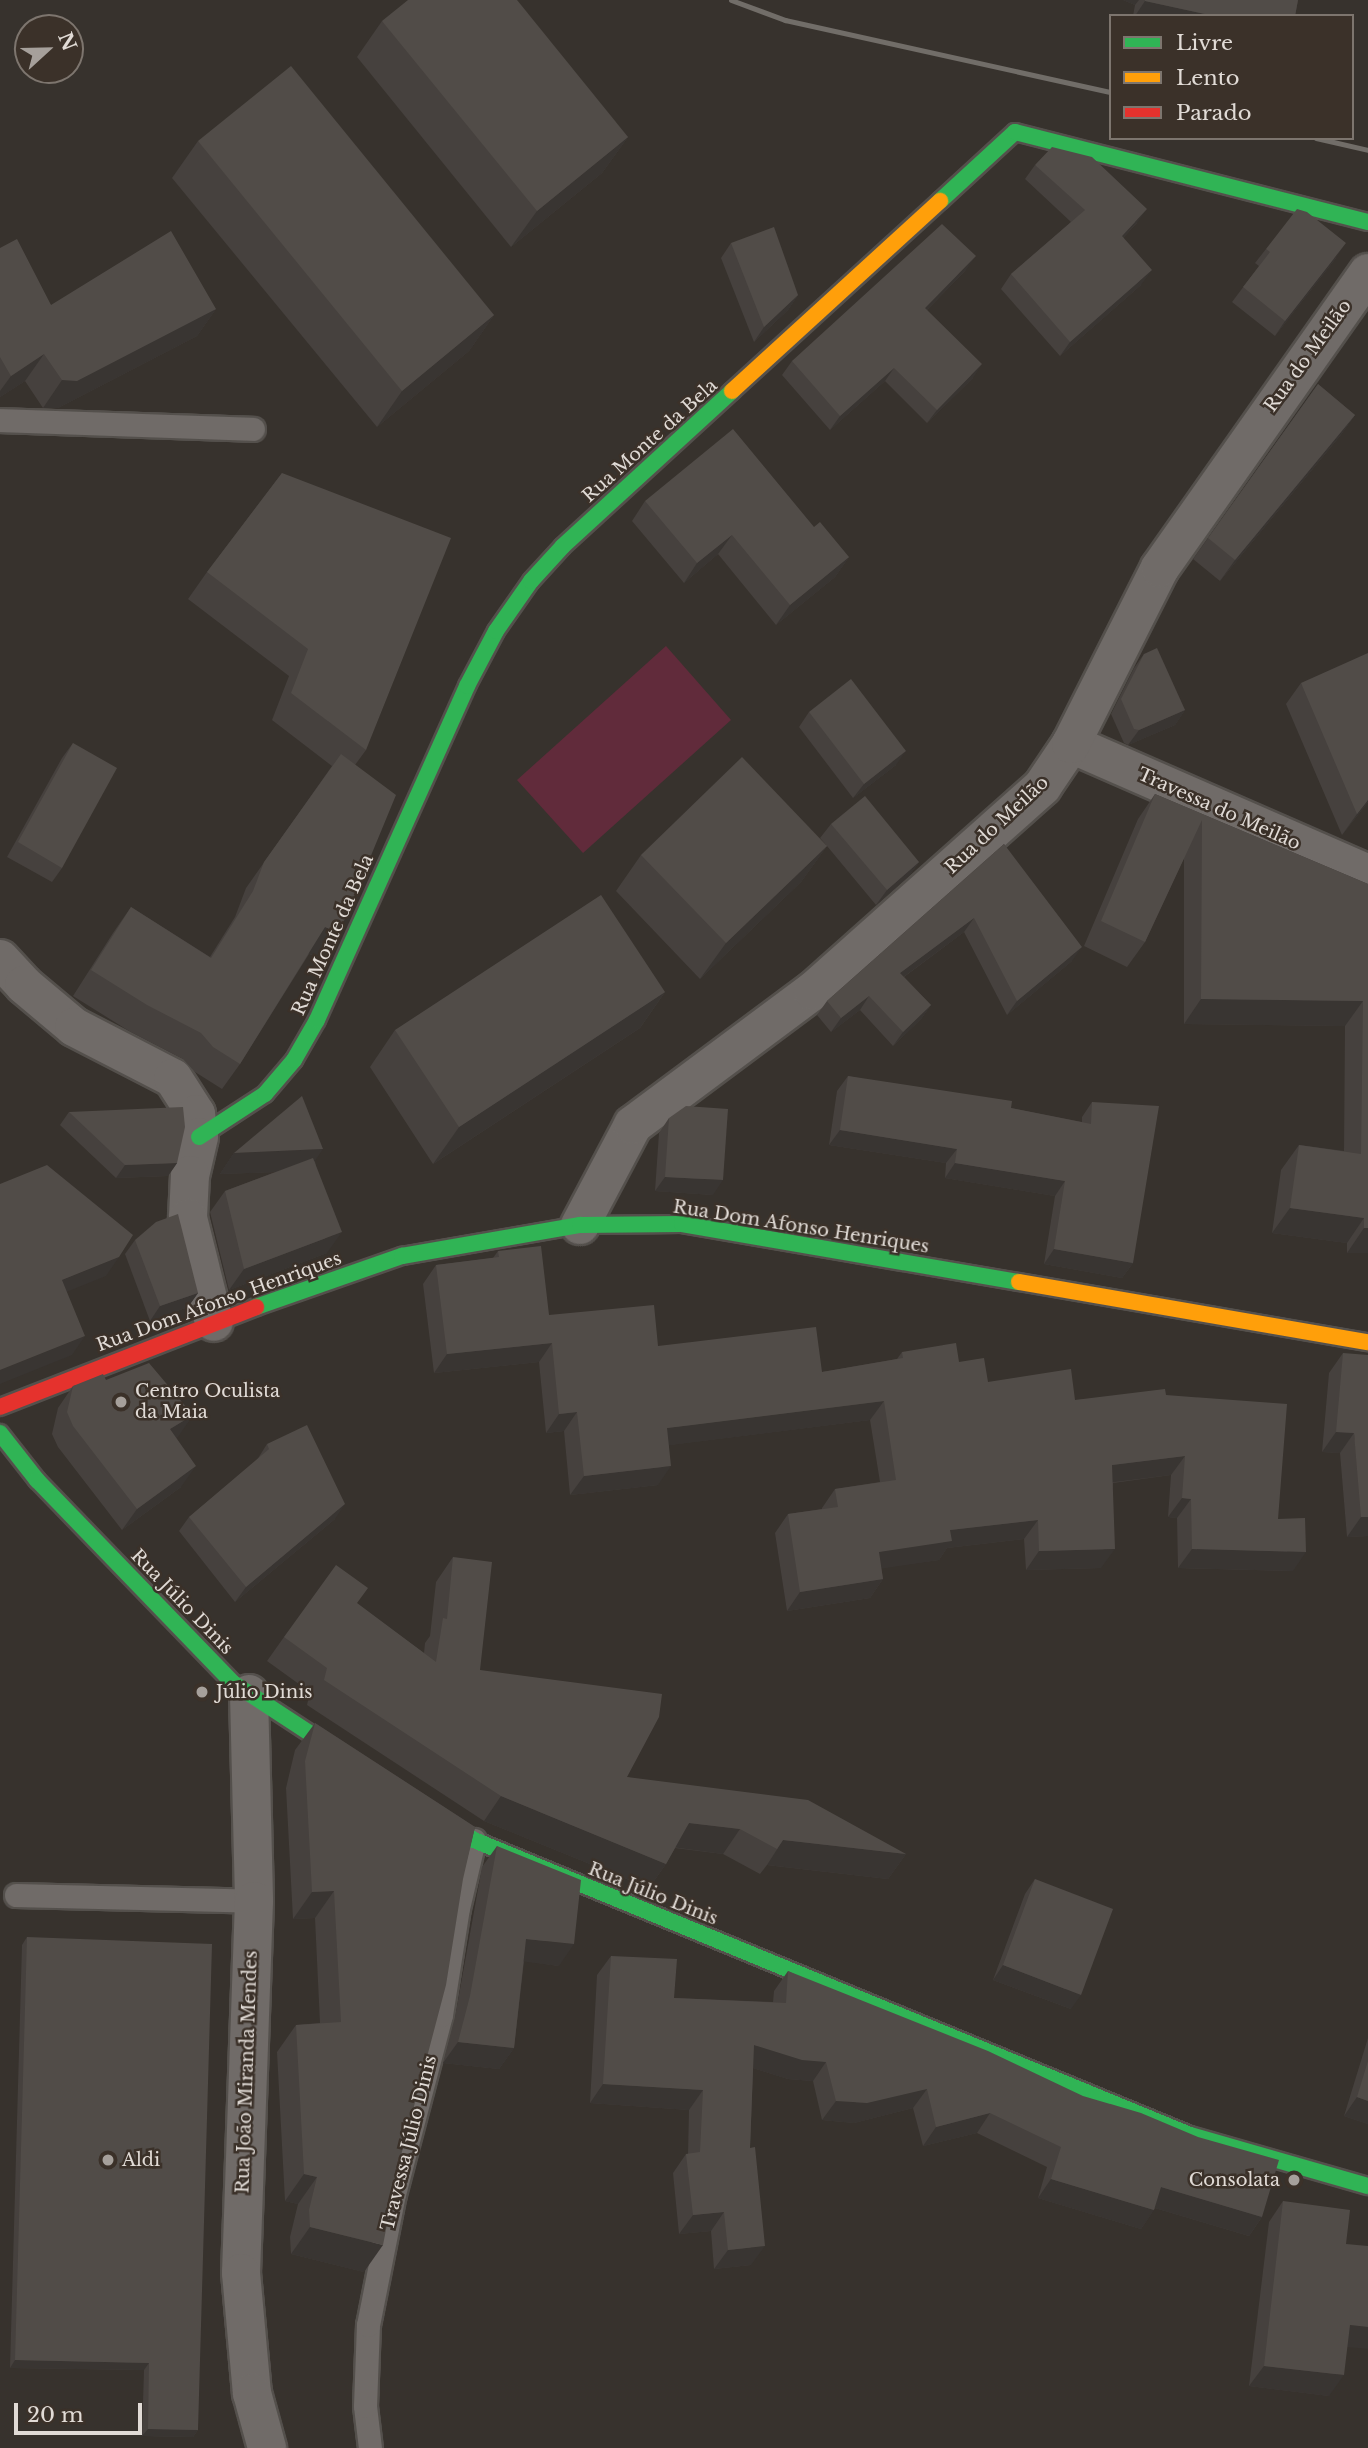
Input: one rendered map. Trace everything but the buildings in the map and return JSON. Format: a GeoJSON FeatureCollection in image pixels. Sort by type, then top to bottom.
{"type":"FeatureCollection","features":[{"type":"Feature","properties":{"kind":"main road","name":"Rua Monte da Bela"},"geometry":{"type":"LineString","coordinates":[[199,1137],[265,1094],[293,1060],[317,1020],[467,686],[496,631],[531,581],[563,546],[1015,132],[1368,222]]}},
{"type":"Feature","properties":{"kind":"main road","name":"Rua Dom Afonso Henriques"},"geometry":{"type":"LineString","coordinates":[[0,1407],[214,1322],[402,1256],[580,1225],[682,1224],[1368,1342]]}},
{"type":"Feature","properties":{"kind":"main road","name":"Rua Júlio Dinis"},"geometry":{"type":"LineString","coordinates":[[0,1433],[37,1480],[233,1683],[361,1767]]}},
{"type":"Feature","properties":{"kind":"main road","name":"Rua Júlio Dinis"},"geometry":{"type":"LineString","coordinates":[[417,1804],[474,1840],[1190,2135],[1368,2186]]}},
{"type":"Feature","properties":{"kind":"street","name":"Rua do Meilão"},"geometry":{"type":"LineString","coordinates":[[580,1225],[633,1125],[813,992],[1042,788],[1071,744],[1160,568],[1368,273]]}},
{"type":"Feature","properties":{"kind":"street","name":"Travessa do Meilão"},"geometry":{"type":"LineString","coordinates":[[1071,744],[1368,874]]}},
{"type":"Feature","properties":{"kind":"street"},"geometry":{"type":"LineString","coordinates":[[0,959],[24,985],[74,1027],[173,1078],[196,1114],[199,1137],[190,1175],[188,1218],[214,1322]]}},
{"type":"Feature","properties":{"kind":"street","name":"Rua João Miranda Mendes"},"geometry":{"type":"LineString","coordinates":[[249,1694],[254,1901],[241,2273],[252,2393],[267,2448]]}},
{"type":"Feature","properties":{"kind":"lane"},"geometry":{"type":"LineString","coordinates":[[0,420],[253,429]]}},
{"type":"Feature","properties":{"kind":"lane","name":"Travessa Júlio Dinis"},"geometry":{"type":"LineString","coordinates":[[370,2448],[365,2406],[368,2325],[394,2194],[441,2015],[458,1908],[474,1840]]}},
{"type":"Feature","properties":{"kind":"lane"},"geometry":{"type":"LineString","coordinates":[[16,1895],[254,1901]]}},
{"type":"Feature","properties":{"kind":"shaded area"},"geometry":{"type":"Polygon","coordinates":[[[666,646],[731,720],[583,853],[517,780],[666,646]]]}},
{"type":"Feature","properties":{"kind":"railway"},"geometry":{"type":"LineString","coordinates":[[731,0],[785,20],[1109,92]]}},
{"type":"Feature","properties":{"kind":"railway"},"geometry":{"type":"LineString","coordinates":[[1325,140],[1368,150]]}},
{"type":"Feature","properties":{"kind":"traffic: fast"},"geometry":{"type":"LineString","coordinates":[[940,201],[1015,132],[1368,222]]}},
{"type":"Feature","properties":{"kind":"traffic: fast"},"geometry":{"type":"LineString","coordinates":[[199,1137],[265,1094],[294,1060],[317,1020],[467,686],[496,631],[531,581],[563,546],[732,391]]}},
{"type":"Feature","properties":{"kind":"traffic: fast"},"geometry":{"type":"LineString","coordinates":[[256,1307],[402,1256],[580,1225],[682,1224],[1019,1282]]}},
{"type":"Feature","properties":{"kind":"traffic: fast"},"geometry":{"type":"LineString","coordinates":[[0,1433],[37,1480],[233,1683],[352,1761]]}},
{"type":"Feature","properties":{"kind":"traffic: fast"},"geometry":{"type":"LineString","coordinates":[[429,1811],[474,1840],[1190,2135],[1368,2186]]}},
{"type":"Feature","properties":{"kind":"traffic: slow"},"geometry":{"type":"LineString","coordinates":[[732,391],[940,201]]}},
{"type":"Feature","properties":{"kind":"traffic: slow"},"geometry":{"type":"LineString","coordinates":[[1019,1282],[1368,1342]]}},
{"type":"Feature","properties":{"kind":"traffic: jam"},"geometry":{"type":"LineString","coordinates":[[0,1407],[256,1307]]}},
{"type":"Feature","properties":{"kind":"place","name":"Centro Oculista da Maia"},"geometry":{"type":"Point","coordinates":[121,1402]}},
{"type":"Feature","properties":{"kind":"place","name":"Júlio Dinis"},"geometry":{"type":"Point","coordinates":[202,1692]}},
{"type":"Feature","properties":{"kind":"place","name":"Aldi"},"geometry":{"type":"Point","coordinates":[108,2160]}},
{"type":"Feature","properties":{"kind":"place","name":"Consolata"},"geometry":{"type":"Point","coordinates":[1294,2180]}}]}
